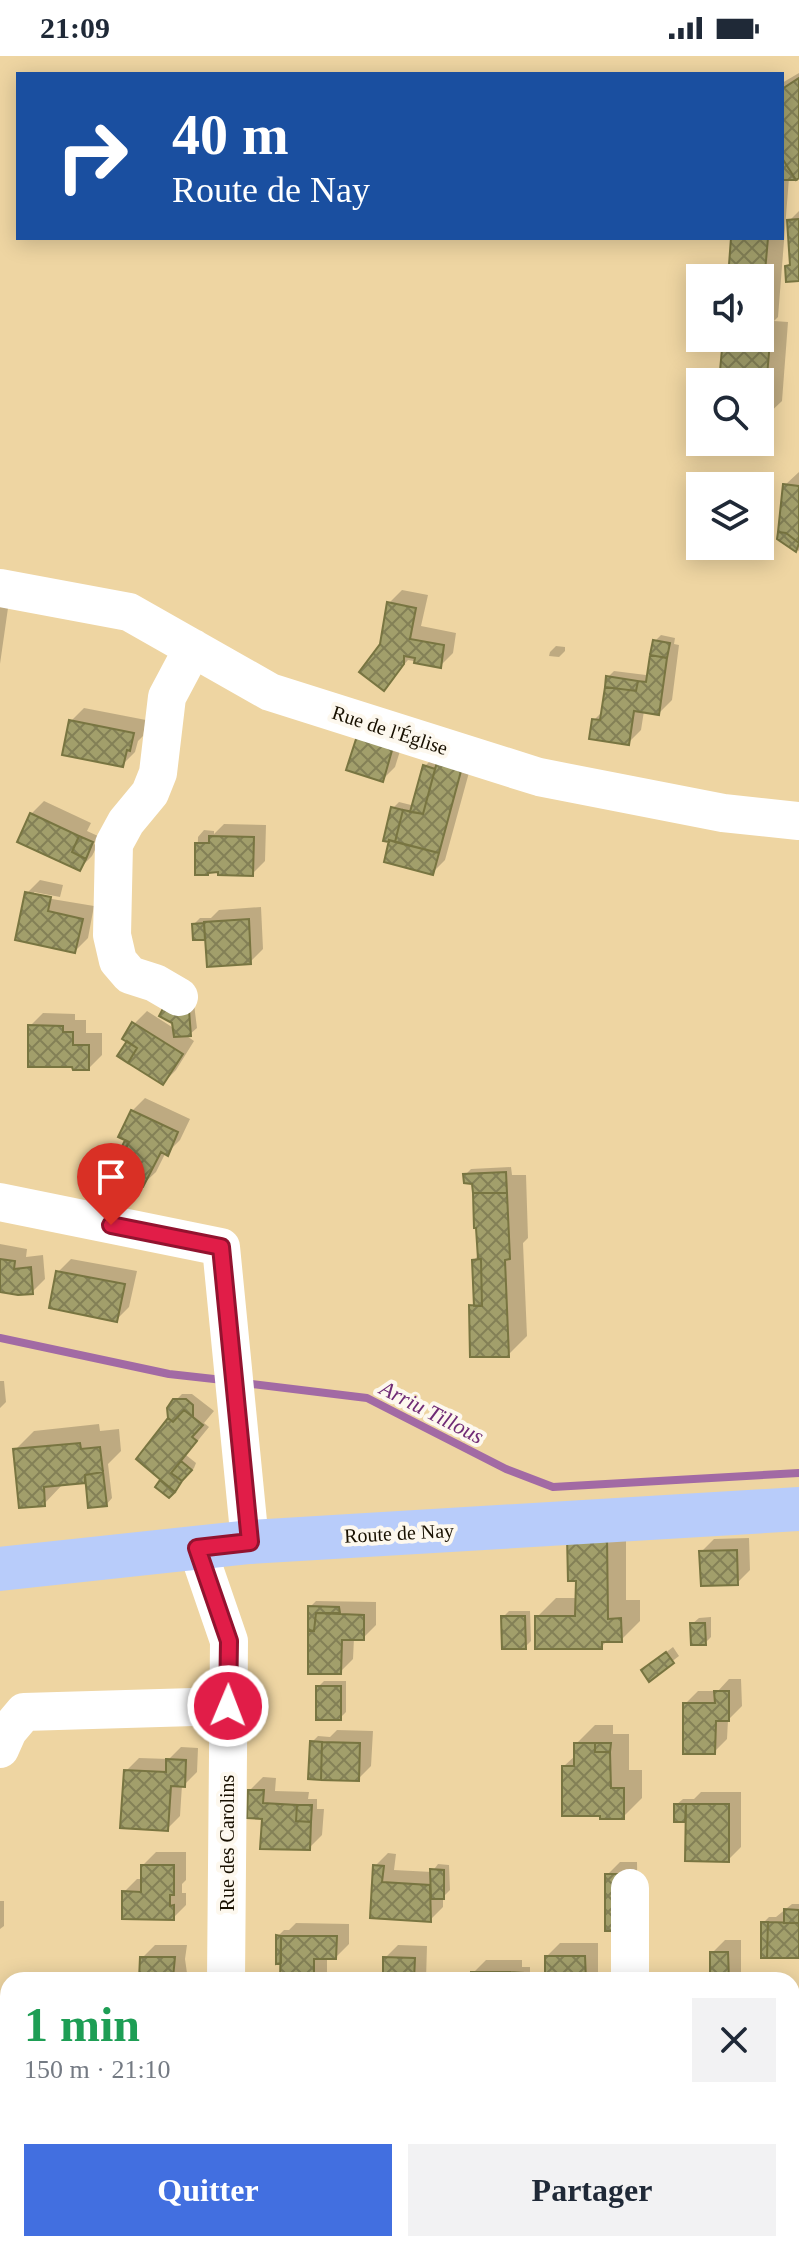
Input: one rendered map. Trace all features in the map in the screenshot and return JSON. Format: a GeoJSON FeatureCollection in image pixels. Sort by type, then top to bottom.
{"type":"FeatureCollection","features":[{"type":"Feature","properties":{"kind":"main road","name":"Route de Nay"},"geometry":{"type":"LineString","coordinates":[[0,1569],[250,1542],[799,1509]]}},
{"type":"Feature","properties":{"kind":"street","name":"Rue de l'Église"},"geometry":{"type":"LineString","coordinates":[[0,588],[129,612],[270,692],[539,777],[723,813],[799,821]]}},
{"type":"Feature","properties":{"kind":"street"},"geometry":{"type":"LineString","coordinates":[[179,997],[155,983],[130,975],[118,961],[112,935],[114,844],[126,822],[150,793],[158,773],[167,697],[193,648]]}},
{"type":"Feature","properties":{"kind":"street"},"geometry":{"type":"LineString","coordinates":[[0,1202],[221,1247],[250,1542]]}},
{"type":"Feature","properties":{"kind":"street","name":"Rue des Carolins"},"geometry":{"type":"LineString","coordinates":[[197,1548],[229,1641],[226,1972]]}},
{"type":"Feature","properties":{"kind":"street"},"geometry":{"type":"LineString","coordinates":[[0,1749],[8,1731],[24,1712],[228,1706]]}},
{"type":"Feature","properties":{"kind":"street"},"geometry":{"type":"LineString","coordinates":[[630,1888],[630,1972]]}},
{"type":"Feature","properties":{"kind":"building"},"geometry":{"type":"Polygon","coordinates":[[[799,78],[799,178],[796,180],[784,161],[784,88],[799,78]]]}},
{"type":"Feature","properties":{"kind":"building"},"geometry":{"type":"Polygon","coordinates":[[[784,161],[796,180],[784,180],[784,161]]]}},
{"type":"Feature","properties":{"kind":"building"},"geometry":{"type":"Polygon","coordinates":[[[799,219],[799,281],[786,282],[785,266],[790,265],[787,220],[799,219]]]}},
{"type":"Feature","properties":{"kind":"building"},"geometry":{"type":"Polygon","coordinates":[[[731,240],[768,240],[766,264],[729,264],[731,240]]]}},
{"type":"Feature","properties":{"kind":"building"},"geometry":{"type":"Polygon","coordinates":[[[722,352],[769,352],[768,368],[720,368],[722,352]]]}},
{"type":"Feature","properties":{"kind":"building"},"geometry":{"type":"Polygon","coordinates":[[[783,484],[799,486],[799,543],[786,533],[778,532],[783,484]]]}},
{"type":"Feature","properties":{"kind":"building"},"geometry":{"type":"Polygon","coordinates":[[[778,532],[786,533],[799,543],[796,552],[777,539],[778,532]]]}},
{"type":"Feature","properties":{"kind":"building"},"geometry":{"type":"Polygon","coordinates":[[[387,602],[416,608],[410,639],[444,645],[441,668],[414,663],[415,658],[404,656],[404,664],[384,691],[359,672],[380,644],[387,602]]]}},
{"type":"Feature","properties":{"kind":"building"},"geometry":{"type":"Polygon","coordinates":[[[653,640],[670,643],[667,658],[650,655],[653,640]]]}},
{"type":"Feature","properties":{"kind":"building"},"geometry":{"type":"Polygon","coordinates":[[[650,655],[667,658],[659,715],[634,711],[629,745],[589,739],[592,719],[600,720],[605,687],[636,691],[638,681],[646,682],[650,655]]]}},
{"type":"Feature","properties":{"kind":"building"},"geometry":{"type":"Polygon","coordinates":[[[606,676],[638,681],[636,691],[605,687],[606,676]]]}},
{"type":"Feature","properties":{"kind":"building"},"geometry":{"type":"Polygon","coordinates":[[[69,720],[134,733],[123,767],[62,755],[69,720]]]}},
{"type":"Feature","properties":{"kind":"building"},"geometry":{"type":"Polygon","coordinates":[[[357,736],[393,747],[383,782],[346,770],[357,736]]]}},
{"type":"Feature","properties":{"kind":"building"},"geometry":{"type":"Polygon","coordinates":[[[437,762],[461,771],[439,853],[395,842],[403,810],[423,814],[437,762]]]}},
{"type":"Feature","properties":{"kind":"building"},"geometry":{"type":"Polygon","coordinates":[[[423,765],[435,769],[423,814],[410,812],[423,765]]]}},
{"type":"Feature","properties":{"kind":"building"},"geometry":{"type":"Polygon","coordinates":[[[391,807],[403,810],[395,842],[383,841],[391,807]]]}},
{"type":"Feature","properties":{"kind":"building"},"geometry":{"type":"Polygon","coordinates":[[[30,813],[79,836],[72,852],[86,859],[80,871],[17,842],[30,813]]]}},
{"type":"Feature","properties":{"kind":"building"},"geometry":{"type":"Polygon","coordinates":[[[79,836],[93,842],[86,859],[72,852],[79,836]]]}},
{"type":"Feature","properties":{"kind":"building"},"geometry":{"type":"Polygon","coordinates":[[[209,836],[254,837],[253,876],[218,875],[218,872],[195,875],[195,843],[209,843],[209,836]]]}},
{"type":"Feature","properties":{"kind":"building"},"geometry":{"type":"Polygon","coordinates":[[[389,840],[439,853],[433,875],[384,862],[389,840]]]}},
{"type":"Feature","properties":{"kind":"building"},"geometry":{"type":"Polygon","coordinates":[[[25,892],[51,897],[48,911],[83,919],[75,953],[15,940],[25,892]]]}},
{"type":"Feature","properties":{"kind":"building"},"geometry":{"type":"Polygon","coordinates":[[[249,919],[251,964],[207,967],[204,922],[249,919]]]}},
{"type":"Feature","properties":{"kind":"building"},"geometry":{"type":"Polygon","coordinates":[[[204,923],[205,940],[193,940],[192,924],[204,923]]]}},
{"type":"Feature","properties":{"kind":"building"},"geometry":{"type":"Polygon","coordinates":[[[168,999],[189,1010],[191,1036],[174,1037],[172,1023],[159,1016],[168,999]]]}},
{"type":"Feature","properties":{"kind":"building"},"geometry":{"type":"Polygon","coordinates":[[[132,1022],[183,1054],[163,1085],[128,1063],[137,1048],[122,1039],[132,1022]]]}},
{"type":"Feature","properties":{"kind":"building"},"geometry":{"type":"Polygon","coordinates":[[[28,1025],[63,1026],[63,1032],[73,1032],[73,1045],[89,1045],[89,1070],[28,1067],[28,1025]]]}},
{"type":"Feature","properties":{"kind":"building"},"geometry":{"type":"Polygon","coordinates":[[[127,1041],[137,1048],[128,1063],[117,1056],[127,1041]]]}},
{"type":"Feature","properties":{"kind":"building"},"geometry":{"type":"Polygon","coordinates":[[[131,1110],[178,1132],[168,1156],[161,1152],[143,1187],[111,1180],[129,1142],[118,1137],[131,1110]]]}},
{"type":"Feature","properties":{"kind":"building"},"geometry":{"type":"Polygon","coordinates":[[[125,1140],[129,1142],[119,1162],[115,1161],[125,1140]]]}},
{"type":"Feature","properties":{"kind":"building"},"geometry":{"type":"Polygon","coordinates":[[[506,1172],[507,1193],[473,1193],[472,1184],[464,1183],[463,1174],[506,1172]]]}},
{"type":"Feature","properties":{"kind":"building"},"geometry":{"type":"Polygon","coordinates":[[[473,1193],[507,1193],[510,1259],[505,1260],[509,1357],[470,1357],[469,1305],[482,1306],[481,1259],[478,1259],[474,1228],[473,1193]]]}},
{"type":"Feature","properties":{"kind":"building"},"geometry":{"type":"Polygon","coordinates":[[[0,1259],[15,1261],[14,1269],[31,1267],[33,1294],[0,1292],[0,1259]]]}},
{"type":"Feature","properties":{"kind":"building"},"geometry":{"type":"Polygon","coordinates":[[[481,1259],[482,1306],[474,1306],[472,1260],[481,1259]]]}},
{"type":"Feature","properties":{"kind":"building"},"geometry":{"type":"Polygon","coordinates":[[[56,1271],[125,1284],[117,1322],[49,1308],[56,1271]]]}},
{"type":"Feature","properties":{"kind":"building"},"geometry":{"type":"Polygon","coordinates":[[[173,1399],[186,1399],[193,1405],[193,1417],[184,1410],[173,1422],[168,1418],[167,1408],[173,1399]]]}},
{"type":"Feature","properties":{"kind":"building"},"geometry":{"type":"Polygon","coordinates":[[[184,1410],[203,1425],[192,1437],[197,1441],[171,1473],[182,1481],[175,1492],[136,1459],[168,1418],[173,1422],[184,1410]]]}},
{"type":"Feature","properties":{"kind":"building"},"geometry":{"type":"Polygon","coordinates":[[[80,1443],[81,1449],[100,1447],[103,1472],[85,1475],[85,1483],[44,1487],[45,1506],[19,1508],[13,1449],[80,1443]]]}},
{"type":"Feature","properties":{"kind":"building"},"geometry":{"type":"Polygon","coordinates":[[[181,1461],[192,1470],[182,1481],[171,1473],[181,1461]]]}},
{"type":"Feature","properties":{"kind":"building"},"geometry":{"type":"Polygon","coordinates":[[[103,1472],[107,1506],[88,1508],[85,1475],[103,1472]]]}},
{"type":"Feature","properties":{"kind":"building"},"geometry":{"type":"Polygon","coordinates":[[[160,1480],[175,1492],[169,1498],[155,1487],[160,1480]]]}},
{"type":"Feature","properties":{"kind":"building"},"geometry":{"type":"Polygon","coordinates":[[[607,1535],[608,1619],[621,1618],[622,1642],[602,1642],[602,1649],[535,1649],[535,1616],[575,1616],[576,1581],[568,1581],[567,1536],[607,1535]]]}},
{"type":"Feature","properties":{"kind":"building"},"geometry":{"type":"Polygon","coordinates":[[[737,1550],[738,1585],[701,1586],[699,1551],[737,1550]]]}},
{"type":"Feature","properties":{"kind":"building"},"geometry":{"type":"Polygon","coordinates":[[[308,1606],[339,1607],[340,1613],[316,1613],[314,1631],[308,1630],[308,1606]]]}},
{"type":"Feature","properties":{"kind":"building"},"geometry":{"type":"Polygon","coordinates":[[[316,1613],[364,1615],[364,1640],[342,1640],[341,1674],[308,1674],[308,1630],[314,1631],[316,1613]]]}},
{"type":"Feature","properties":{"kind":"building"},"geometry":{"type":"Polygon","coordinates":[[[501,1616],[525,1616],[526,1649],[502,1649],[501,1616]]]}},
{"type":"Feature","properties":{"kind":"building"},"geometry":{"type":"Polygon","coordinates":[[[690,1623],[705,1623],[706,1645],[691,1645],[690,1623]]]}},
{"type":"Feature","properties":{"kind":"building"},"geometry":{"type":"Polygon","coordinates":[[[666,1652],[674,1663],[649,1682],[641,1670],[666,1652]]]}},
{"type":"Feature","properties":{"kind":"building"},"geometry":{"type":"Polygon","coordinates":[[[316,1686],[341,1686],[341,1720],[316,1720],[316,1686]]]}},
{"type":"Feature","properties":{"kind":"building"},"geometry":{"type":"Polygon","coordinates":[[[714,1691],[729,1691],[729,1721],[716,1721],[715,1754],[683,1754],[683,1703],[715,1703],[714,1691]]]}},
{"type":"Feature","properties":{"kind":"building"},"geometry":{"type":"Polygon","coordinates":[[[310,1741],[322,1742],[321,1780],[308,1779],[310,1741]]]}},
{"type":"Feature","properties":{"kind":"building"},"geometry":{"type":"Polygon","coordinates":[[[322,1742],[360,1743],[359,1781],[321,1780],[322,1742]]]}},
{"type":"Feature","properties":{"kind":"building"},"geometry":{"type":"Polygon","coordinates":[[[574,1743],[595,1743],[595,1752],[610,1752],[611,1788],[624,1788],[624,1819],[562,1816],[562,1766],[574,1766],[574,1743]]]}},
{"type":"Feature","properties":{"kind":"building"},"geometry":{"type":"Polygon","coordinates":[[[595,1743],[611,1743],[610,1752],[595,1752],[595,1743]]]}},
{"type":"Feature","properties":{"kind":"building"},"geometry":{"type":"Polygon","coordinates":[[[166,1759],[186,1760],[185,1787],[171,1786],[168,1831],[120,1828],[124,1770],[166,1772],[166,1759]]]}},
{"type":"Feature","properties":{"kind":"building"},"geometry":{"type":"Polygon","coordinates":[[[248,1790],[264,1790],[263,1803],[297,1805],[296,1821],[311,1822],[310,1850],[260,1849],[262,1819],[247,1818],[248,1790]]]}},
{"type":"Feature","properties":{"kind":"building"},"geometry":{"type":"Polygon","coordinates":[[[674,1804],[686,1804],[685,1822],[674,1822],[674,1804]]]}},
{"type":"Feature","properties":{"kind":"building"},"geometry":{"type":"Polygon","coordinates":[[[686,1804],[729,1804],[729,1862],[685,1861],[686,1804]]]}},
{"type":"Feature","properties":{"kind":"building"},"geometry":{"type":"Polygon","coordinates":[[[297,1805],[312,1805],[311,1822],[296,1821],[297,1805]]]}},
{"type":"Feature","properties":{"kind":"building"},"geometry":{"type":"Polygon","coordinates":[[[141,1865],[174,1865],[174,1895],[170,1895],[170,1906],[174,1905],[174,1920],[122,1919],[122,1891],[141,1892],[141,1865]]]}},
{"type":"Feature","properties":{"kind":"building"},"geometry":{"type":"Polygon","coordinates":[[[373,1865],[384,1866],[382,1882],[430,1885],[431,1922],[370,1918],[373,1865]]]}},
{"type":"Feature","properties":{"kind":"building"},"geometry":{"type":"Polygon","coordinates":[[[430,1869],[444,1870],[444,1899],[431,1899],[430,1869]]]}},
{"type":"Feature","properties":{"kind":"building"},"geometry":{"type":"Polygon","coordinates":[[[605,1874],[625,1874],[626,1931],[605,1931],[605,1874]]]}},
{"type":"Feature","properties":{"kind":"building"},"geometry":{"type":"Polygon","coordinates":[[[784,1909],[799,1910],[799,1923],[784,1923],[784,1909]]]}},
{"type":"Feature","properties":{"kind":"building"},"geometry":{"type":"Polygon","coordinates":[[[761,1922],[768,1922],[767,1958],[761,1958],[761,1922]]]}},
{"type":"Feature","properties":{"kind":"building"},"geometry":{"type":"Polygon","coordinates":[[[768,1922],[799,1923],[799,1958],[767,1958],[768,1922]]]}},
{"type":"Feature","properties":{"kind":"building"},"geometry":{"type":"Polygon","coordinates":[[[276,1935],[281,1936],[281,1963],[276,1964],[276,1935]]]}},
{"type":"Feature","properties":{"kind":"building"},"geometry":{"type":"Polygon","coordinates":[[[281,1936],[337,1936],[336,1959],[314,1959],[314,1972],[280,1972],[281,1936]]]}},
{"type":"Feature","properties":{"kind":"building"},"geometry":{"type":"Polygon","coordinates":[[[710,1952],[728,1952],[729,1972],[710,1972],[710,1952]]]}},
{"type":"Feature","properties":{"kind":"building"},"geometry":{"type":"Polygon","coordinates":[[[545,1956],[585,1956],[586,1972],[545,1972],[545,1956]]]}},
{"type":"Feature","properties":{"kind":"building"},"geometry":{"type":"Polygon","coordinates":[[[140,1957],[175,1957],[174,1972],[139,1972],[140,1957]]]}},
{"type":"Feature","properties":{"kind":"building"},"geometry":{"type":"Polygon","coordinates":[[[383,1957],[415,1958],[414,1972],[383,1972],[383,1957]]]}},
{"type":"Feature","properties":{"kind":"waterway","name":"Arriu Tillous"},"geometry":{"type":"LineString","coordinates":[[0,1338],[169,1374],[223,1380]]}},
{"type":"Feature","properties":{"kind":"waterway","name":"Arriu Tillous"},"geometry":{"type":"LineString","coordinates":[[244,1383],[367,1398],[506,1469],[553,1487],[799,1473]]}},
{"type":"Feature","properties":{"kind":"route"},"geometry":{"type":"LineString","coordinates":[[111,1225],[221,1247],[250,1542],[197,1548],[229,1641],[228,1706]]}}]}
